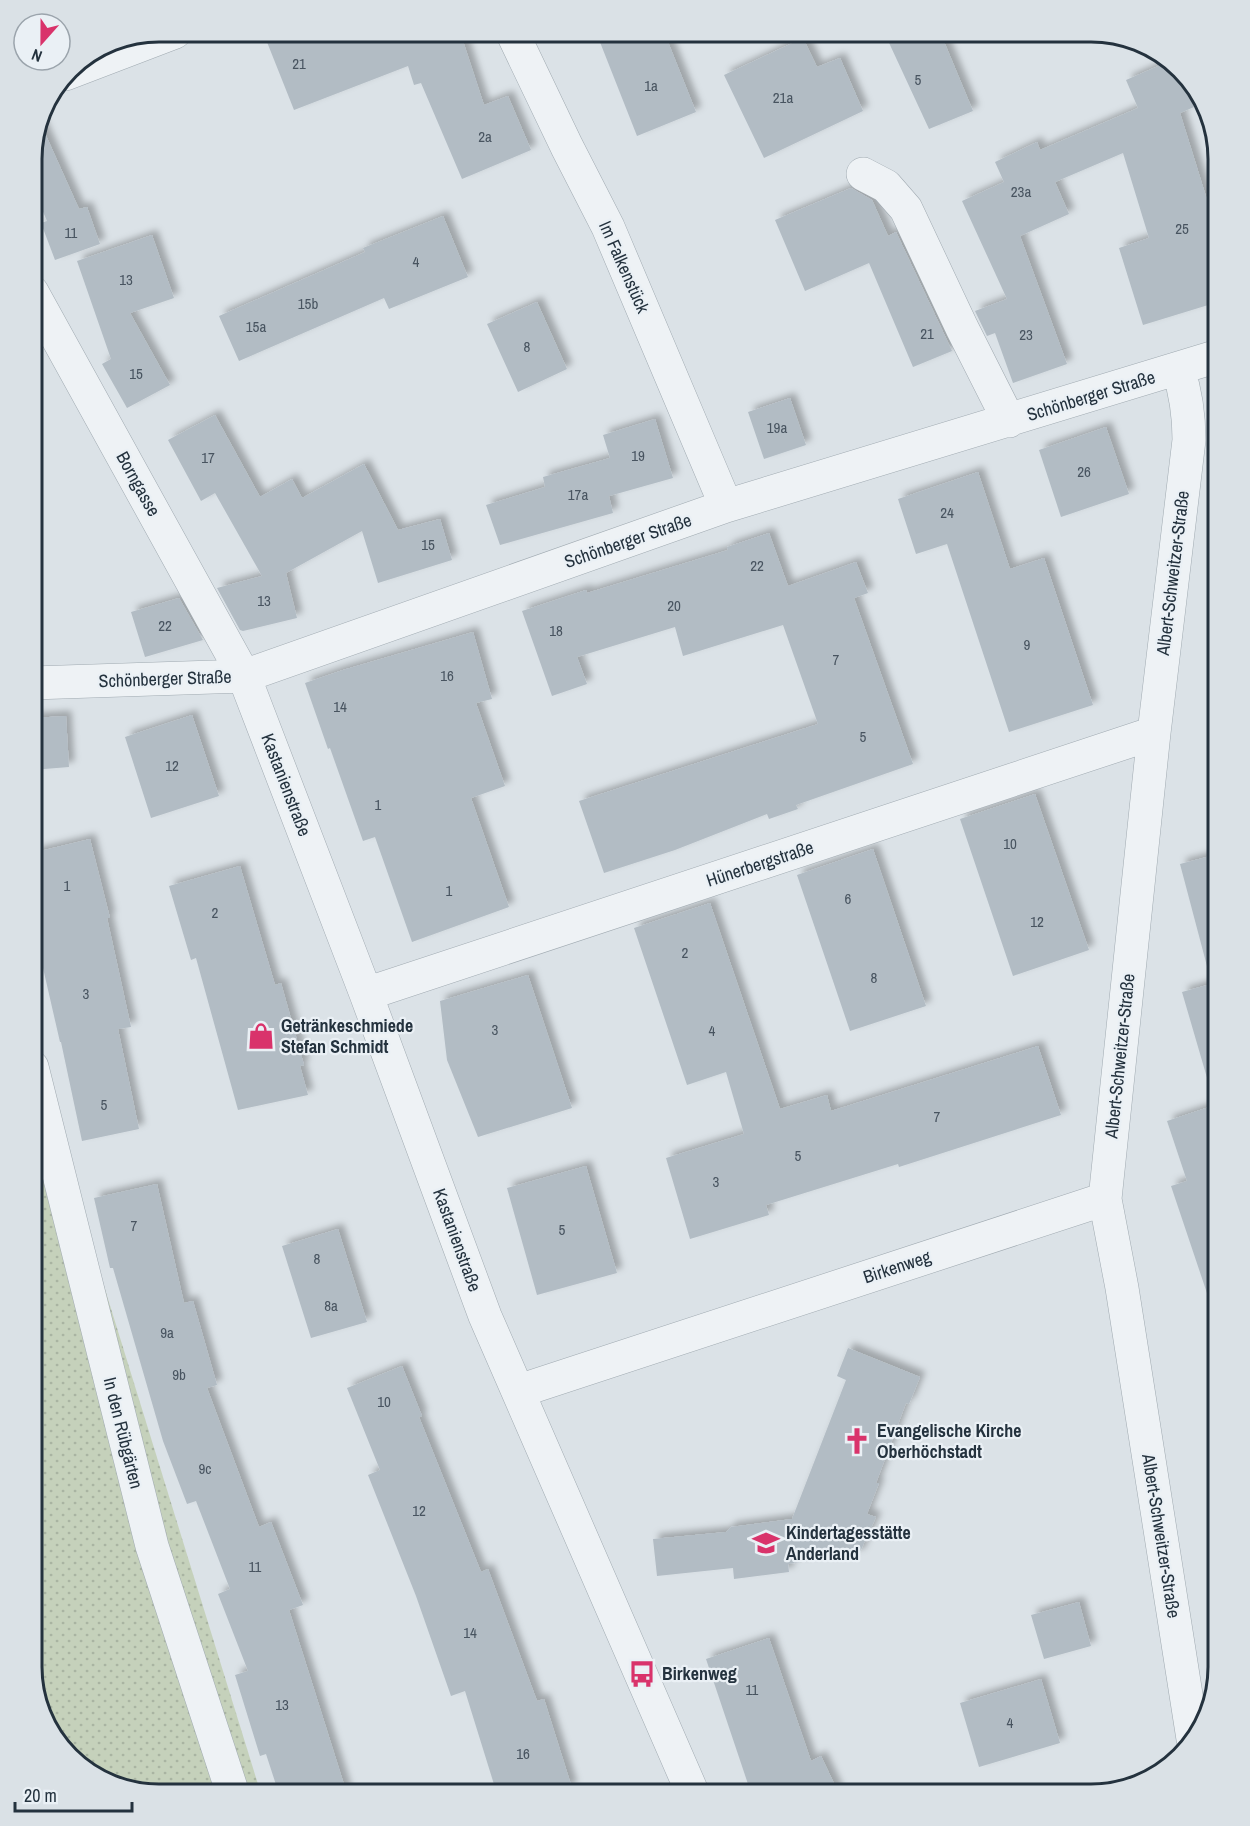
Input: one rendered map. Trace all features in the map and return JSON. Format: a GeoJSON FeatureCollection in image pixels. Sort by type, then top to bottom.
{"type":"FeatureCollection","features":[{"type":"Feature","properties":{"kind":"street"},"geometry":{"type":"LineString","coordinates":[[91,64],[148,42]]}},
{"type":"Feature","properties":{"kind":"street","name":"Im Falkenstück"},"geometry":{"type":"LineString","coordinates":[[517,42],[608,227],[726,506]]}},
{"type":"Feature","properties":{"kind":"street"},"geometry":{"type":"LineString","coordinates":[[863,174],[885,186],[906,209],[1009,421]]}},
{"type":"Feature","properties":{"kind":"street","name":"Borngasse"},"geometry":{"type":"LineString","coordinates":[[42,310],[244,676]]}},
{"type":"Feature","properties":{"kind":"street","name":"Schönberger Straße"},"geometry":{"type":"LineString","coordinates":[[42,683],[244,676],[726,506],[1208,359]]}},
{"type":"Feature","properties":{"kind":"street","name":"Albert-Schweitzer-Straße"},"geometry":{"type":"LineString","coordinates":[[1178,369],[1189,414],[1189,440],[1154,733],[1105,1199],[1124,1300],[1191,1727]]}},
{"type":"Feature","properties":{"kind":"street","name":"Kastanienstraße"},"geometry":{"type":"LineString","coordinates":[[244,676],[366,994],[485,1316],[689,1784]]}},
{"type":"Feature","properties":{"kind":"street","name":"Hünerbergstraße"},"geometry":{"type":"LineString","coordinates":[[366,994],[1154,733]]}},
{"type":"Feature","properties":{"kind":"street","name":"In den Rübgärten"},"geometry":{"type":"LineString","coordinates":[[42,1107],[152,1546],[230,1784]]}},
{"type":"Feature","properties":{"kind":"street","name":"Birkenweg"},"geometry":{"type":"LineString","coordinates":[[519,1391],[1105,1199]]}},
{"type":"Feature","properties":{"kind":"green space"},"geometry":{"type":"Polygon","coordinates":[[[42,1085],[258,1784],[151,1784],[114,1775],[100,1768],[76,1750],[58,1726],[46,1698],[42,1667],[42,1085]]]}},
{"type":"Feature","properties":{"kind":"building"},"geometry":{"type":"Polygon","coordinates":[[[267,42],[463,42],[484,105],[508,96],[531,150],[462,179],[421,83],[414,85],[408,66],[294,110],[267,42]]]}},
{"type":"Feature","properties":{"kind":"building"},"geometry":{"type":"Polygon","coordinates":[[[600,42],[668,42],[696,112],[637,136],[600,42]]]}},
{"type":"Feature","properties":{"kind":"building"},"geometry":{"type":"Polygon","coordinates":[[[794,42],[805,42],[817,67],[840,58],[863,111],[764,158],[724,75],[794,42]]]}},
{"type":"Feature","properties":{"kind":"building"},"geometry":{"type":"Polygon","coordinates":[[[889,42],[944,42],[973,111],[929,129],[889,42]]]}},
{"type":"Feature","properties":{"kind":"building"},"geometry":{"type":"Polygon","coordinates":[[[1160,65],[1179,82],[1195,106],[1180,113],[1208,203],[1208,305],[1143,325],[1119,248],[1149,238],[1123,153],[1055,182],[1069,214],[1020,236],[1067,364],[1013,383],[995,333],[987,336],[975,311],[1007,299],[962,201],[1004,182],[995,162],[1037,142],[1040,150],[1138,108],[1126,80],[1160,65]]]}},
{"type":"Feature","properties":{"kind":"building"},"geometry":{"type":"Polygon","coordinates":[[[45,133],[79,209],[87,207],[100,244],[55,260],[42,226],[42,223],[47,221],[42,209],[42,151],[45,133]]]}},
{"type":"Feature","properties":{"kind":"building"},"geometry":{"type":"Polygon","coordinates":[[[851,188],[872,200],[888,236],[896,232],[952,351],[913,367],[869,263],[805,291],[775,220],[851,188]]]}},
{"type":"Feature","properties":{"kind":"building"},"geometry":{"type":"Polygon","coordinates":[[[443,216],[468,277],[389,309],[384,298],[239,361],[219,316],[365,252],[363,248],[443,216]]]}},
{"type":"Feature","properties":{"kind":"building"},"geometry":{"type":"Polygon","coordinates":[[[152,235],[174,298],[130,313],[170,385],[127,408],[102,364],[111,359],[77,261],[152,235]]]}},
{"type":"Feature","properties":{"kind":"building"},"geometry":{"type":"Polygon","coordinates":[[[537,302],[567,369],[518,392],[487,324],[537,302]]]}},
{"type":"Feature","properties":{"kind":"building"},"geometry":{"type":"Polygon","coordinates":[[[790,398],[806,445],[764,459],[748,412],[790,398]]]}},
{"type":"Feature","properties":{"kind":"building"},"geometry":{"type":"Polygon","coordinates":[[[215,415],[260,497],[292,479],[302,498],[364,464],[398,530],[440,519],[452,560],[378,583],[362,531],[286,573],[297,618],[240,630],[217,588],[262,576],[215,493],[201,501],[168,440],[215,415]]]}},
{"type":"Feature","properties":{"kind":"building"},"geometry":{"type":"Polygon","coordinates":[[[655,419],[673,478],[609,496],[613,513],[500,545],[486,505],[545,487],[543,477],[610,458],[603,435],[655,419]]]}},
{"type":"Feature","properties":{"kind":"building"},"geometry":{"type":"Polygon","coordinates":[[[1106,427],[1129,494],[1061,517],[1039,450],[1106,427]]]}},
{"type":"Feature","properties":{"kind":"building"},"geometry":{"type":"Polygon","coordinates":[[[978,472],[1010,569],[1044,558],[1093,705],[1009,732],[947,544],[916,554],[898,499],[978,472]]]}},
{"type":"Feature","properties":{"kind":"building"},"geometry":{"type":"Polygon","coordinates":[[[769,533],[788,586],[856,562],[868,593],[854,598],[913,764],[796,805],[798,809],[769,819],[767,814],[675,850],[604,873],[579,801],[818,724],[783,625],[683,656],[675,627],[577,657],[587,684],[552,696],[522,611],[586,590],[587,593],[728,550],[727,547],[769,533]]]}},
{"type":"Feature","properties":{"kind":"building"},"geometry":{"type":"Polygon","coordinates":[[[179,598],[203,640],[145,657],[131,612],[179,598]]]}},
{"type":"Feature","properties":{"kind":"building"},"geometry":{"type":"Polygon","coordinates":[[[473,632],[492,699],[476,703],[505,786],[471,798],[509,907],[412,942],[375,837],[363,841],[305,683],[473,632]]]}},
{"type":"Feature","properties":{"kind":"building"},"geometry":{"type":"Polygon","coordinates":[[[192,715],[219,796],[151,818],[125,737],[192,715]]]}},
{"type":"Feature","properties":{"kind":"building"},"geometry":{"type":"Polygon","coordinates":[[[66,716],[69,767],[42,769],[42,717],[66,716]]]}},
{"type":"Feature","properties":{"kind":"building"},"geometry":{"type":"Polygon","coordinates":[[[1035,794],[1089,950],[1013,976],[960,819],[1035,794]]]}},
{"type":"Feature","properties":{"kind":"building"},"geometry":{"type":"Polygon","coordinates":[[[90,839],[110,918],[107,918],[131,1027],[118,1029],[139,1129],[82,1141],[42,964],[42,851],[90,839]]]}},
{"type":"Feature","properties":{"kind":"building"},"geometry":{"type":"Polygon","coordinates":[[[873,849],[926,1006],[850,1031],[797,875],[873,849]]]}},
{"type":"Feature","properties":{"kind":"building"},"geometry":{"type":"Polygon","coordinates":[[[1208,857],[1208,970],[1180,864],[1208,857]]]}},
{"type":"Feature","properties":{"kind":"building"},"geometry":{"type":"Polygon","coordinates":[[[240,866],[275,985],[281,983],[304,1065],[300,1066],[308,1095],[238,1110],[196,958],[191,960],[169,886],[240,866]]]}},
{"type":"Feature","properties":{"kind":"building"},"geometry":{"type":"Polygon","coordinates":[[[710,903],[780,1109],[827,1095],[831,1111],[1038,1046],[1061,1115],[899,1167],[898,1164],[766,1205],[769,1215],[690,1239],[666,1158],[744,1134],[726,1072],[687,1085],[634,928],[710,903]]]}},
{"type":"Feature","properties":{"kind":"building"},"geometry":{"type":"Polygon","coordinates":[[[528,975],[572,1108],[478,1137],[447,1060],[440,1001],[528,975]]]}},
{"type":"Feature","properties":{"kind":"building"},"geometry":{"type":"Polygon","coordinates":[[[1208,985],[1208,1081],[1182,992],[1208,985]]]}},
{"type":"Feature","properties":{"kind":"building"},"geometry":{"type":"Polygon","coordinates":[[[1208,1107],[1208,1296],[1171,1186],[1187,1181],[1167,1121],[1208,1107]]]}},
{"type":"Feature","properties":{"kind":"building"},"geometry":{"type":"Polygon","coordinates":[[[586,1166],[617,1273],[537,1295],[507,1188],[586,1166]]]}},
{"type":"Feature","properties":{"kind":"building"},"geometry":{"type":"Polygon","coordinates":[[[157,1184],[184,1303],[193,1301],[217,1385],[207,1388],[259,1527],[271,1522],[303,1605],[289,1610],[344,1784],[276,1784],[266,1754],[260,1756],[235,1675],[248,1671],[218,1594],[230,1589],[196,1501],[187,1504],[163,1441],[113,1268],[110,1268],[94,1198],[157,1184]]]}},
{"type":"Feature","properties":{"kind":"building"},"geometry":{"type":"Polygon","coordinates":[[[338,1229],[367,1322],[311,1338],[282,1246],[338,1229]]]}},
{"type":"Feature","properties":{"kind":"building"},"geometry":{"type":"Polygon","coordinates":[[[848,1348],[920,1377],[909,1404],[906,1403],[876,1483],[879,1483],[867,1514],[876,1517],[859,1554],[788,1564],[789,1572],[734,1579],[733,1568],[657,1576],[653,1539],[726,1532],[731,1527],[792,1519],[846,1380],[837,1376],[848,1348]]]}},
{"type":"Feature","properties":{"kind":"building"},"geometry":{"type":"Polygon","coordinates":[[[402,1366],[422,1416],[419,1417],[481,1572],[488,1569],[537,1701],[544,1699],[571,1784],[494,1784],[465,1691],[451,1696],[416,1596],[368,1475],[380,1470],[347,1388],[402,1366]]]}},
{"type":"Feature","properties":{"kind":"building"},"geometry":{"type":"Polygon","coordinates":[[[1079,1602],[1091,1646],[1044,1659],[1031,1615],[1079,1602]]]}},
{"type":"Feature","properties":{"kind":"building"},"geometry":{"type":"Polygon","coordinates":[[[769,1638],[811,1761],[821,1756],[834,1784],[748,1784],[706,1659],[769,1638]]]}},
{"type":"Feature","properties":{"kind":"building"},"geometry":{"type":"Polygon","coordinates":[[[1041,1679],[1060,1743],[979,1767],[960,1703],[1041,1679]]]}},
{"type":"Feature","properties":{"kind":"place","name":"Getränkeschmiede Stefan Schmidt"},"geometry":{"type":"Point","coordinates":[261,1036]}},
{"type":"Feature","properties":{"kind":"place","name":"Evangelische Kirche Oberhöchstadt"},"geometry":{"type":"Point","coordinates":[857,1441]}},
{"type":"Feature","properties":{"kind":"place","name":"Kindertagesstätte Anderland"},"geometry":{"type":"Point","coordinates":[766,1543]}},
{"type":"Feature","properties":{"kind":"place","name":"Birkenweg"},"geometry":{"type":"Point","coordinates":[642,1674]}}]}
